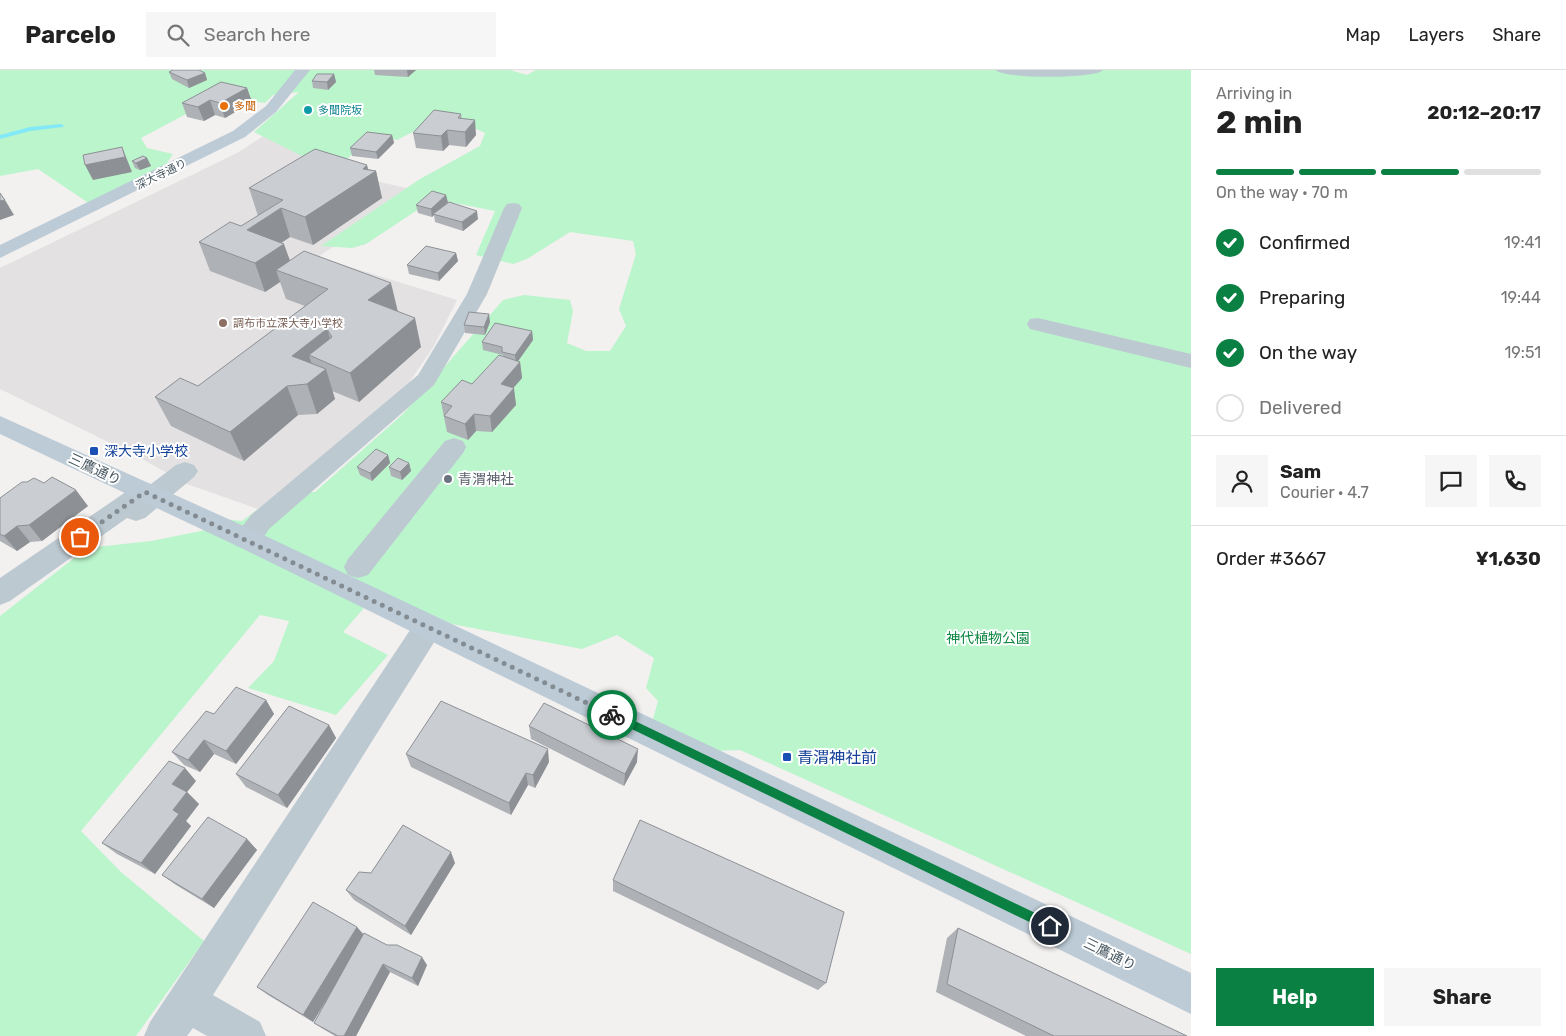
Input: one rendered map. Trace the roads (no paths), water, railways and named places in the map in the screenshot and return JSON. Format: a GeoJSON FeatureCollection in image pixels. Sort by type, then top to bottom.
{"type":"FeatureCollection","features":[{"type":"Feature","properties":{"kind":"main road","name":"深大寺通り"},"geometry":{"type":"LineString","coordinates":[[0,252],[239,134],[270,109],[303,70]]}},
{"type":"Feature","properties":{"kind":"main road","name":"三鷹通り"},"geometry":{"type":"LineString","coordinates":[[0,424],[140,502],[247,539],[1191,994]]}},
{"type":"Feature","properties":{"kind":"street"},"geometry":{"type":"LineString","coordinates":[[1003,70],[1048,72],[1096,70]]}},
{"type":"Feature","properties":{"kind":"street"},"geometry":{"type":"LineString","coordinates":[[247,539],[260,522],[426,380],[477,294],[513,208]]}},
{"type":"Feature","properties":{"kind":"street"},"geometry":{"type":"LineString","coordinates":[[1038,324],[1191,361]]}},
{"type":"Feature","properties":{"kind":"street"},"geometry":{"type":"LineString","coordinates":[[358,567],[454,447]]}},
{"type":"Feature","properties":{"kind":"street"},"geometry":{"type":"LineString","coordinates":[[0,593],[185,471]]}},
{"type":"Feature","properties":{"kind":"street"},"geometry":{"type":"LineString","coordinates":[[164,1036],[428,627]]}},
{"type":"Feature","properties":{"kind":"street"},"geometry":{"type":"LineString","coordinates":[[187,1002],[246,1036]]}},
{"type":"Feature","properties":{"kind":"waterway"},"geometry":{"type":"LineString","coordinates":[[0,137],[30,129],[61,126]]}},
{"type":"Feature","properties":{"kind":"place","name":"多聞"},"geometry":{"type":"Point","coordinates":[224,106]}},
{"type":"Feature","properties":{"kind":"place","name":"多聞院坂"},"geometry":{"type":"Point","coordinates":[308,110]}},
{"type":"Feature","properties":{"kind":"place","name":"調布市立深大寺小学校"},"geometry":{"type":"Point","coordinates":[223,323]}},
{"type":"Feature","properties":{"kind":"place","name":"深大寺小学校"},"geometry":{"type":"Point","coordinates":[94,451]}},
{"type":"Feature","properties":{"kind":"place","name":"青渭神社"},"geometry":{"type":"Point","coordinates":[448,479]}},
{"type":"Feature","properties":{"kind":"place","name":"青渭神社前"},"geometry":{"type":"Point","coordinates":[787,757]}},
{"type":"Feature","properties":{"kind":"park label","name":"神代植物公園"},"geometry":{"type":"Point","coordinates":[988,638]}}]}
